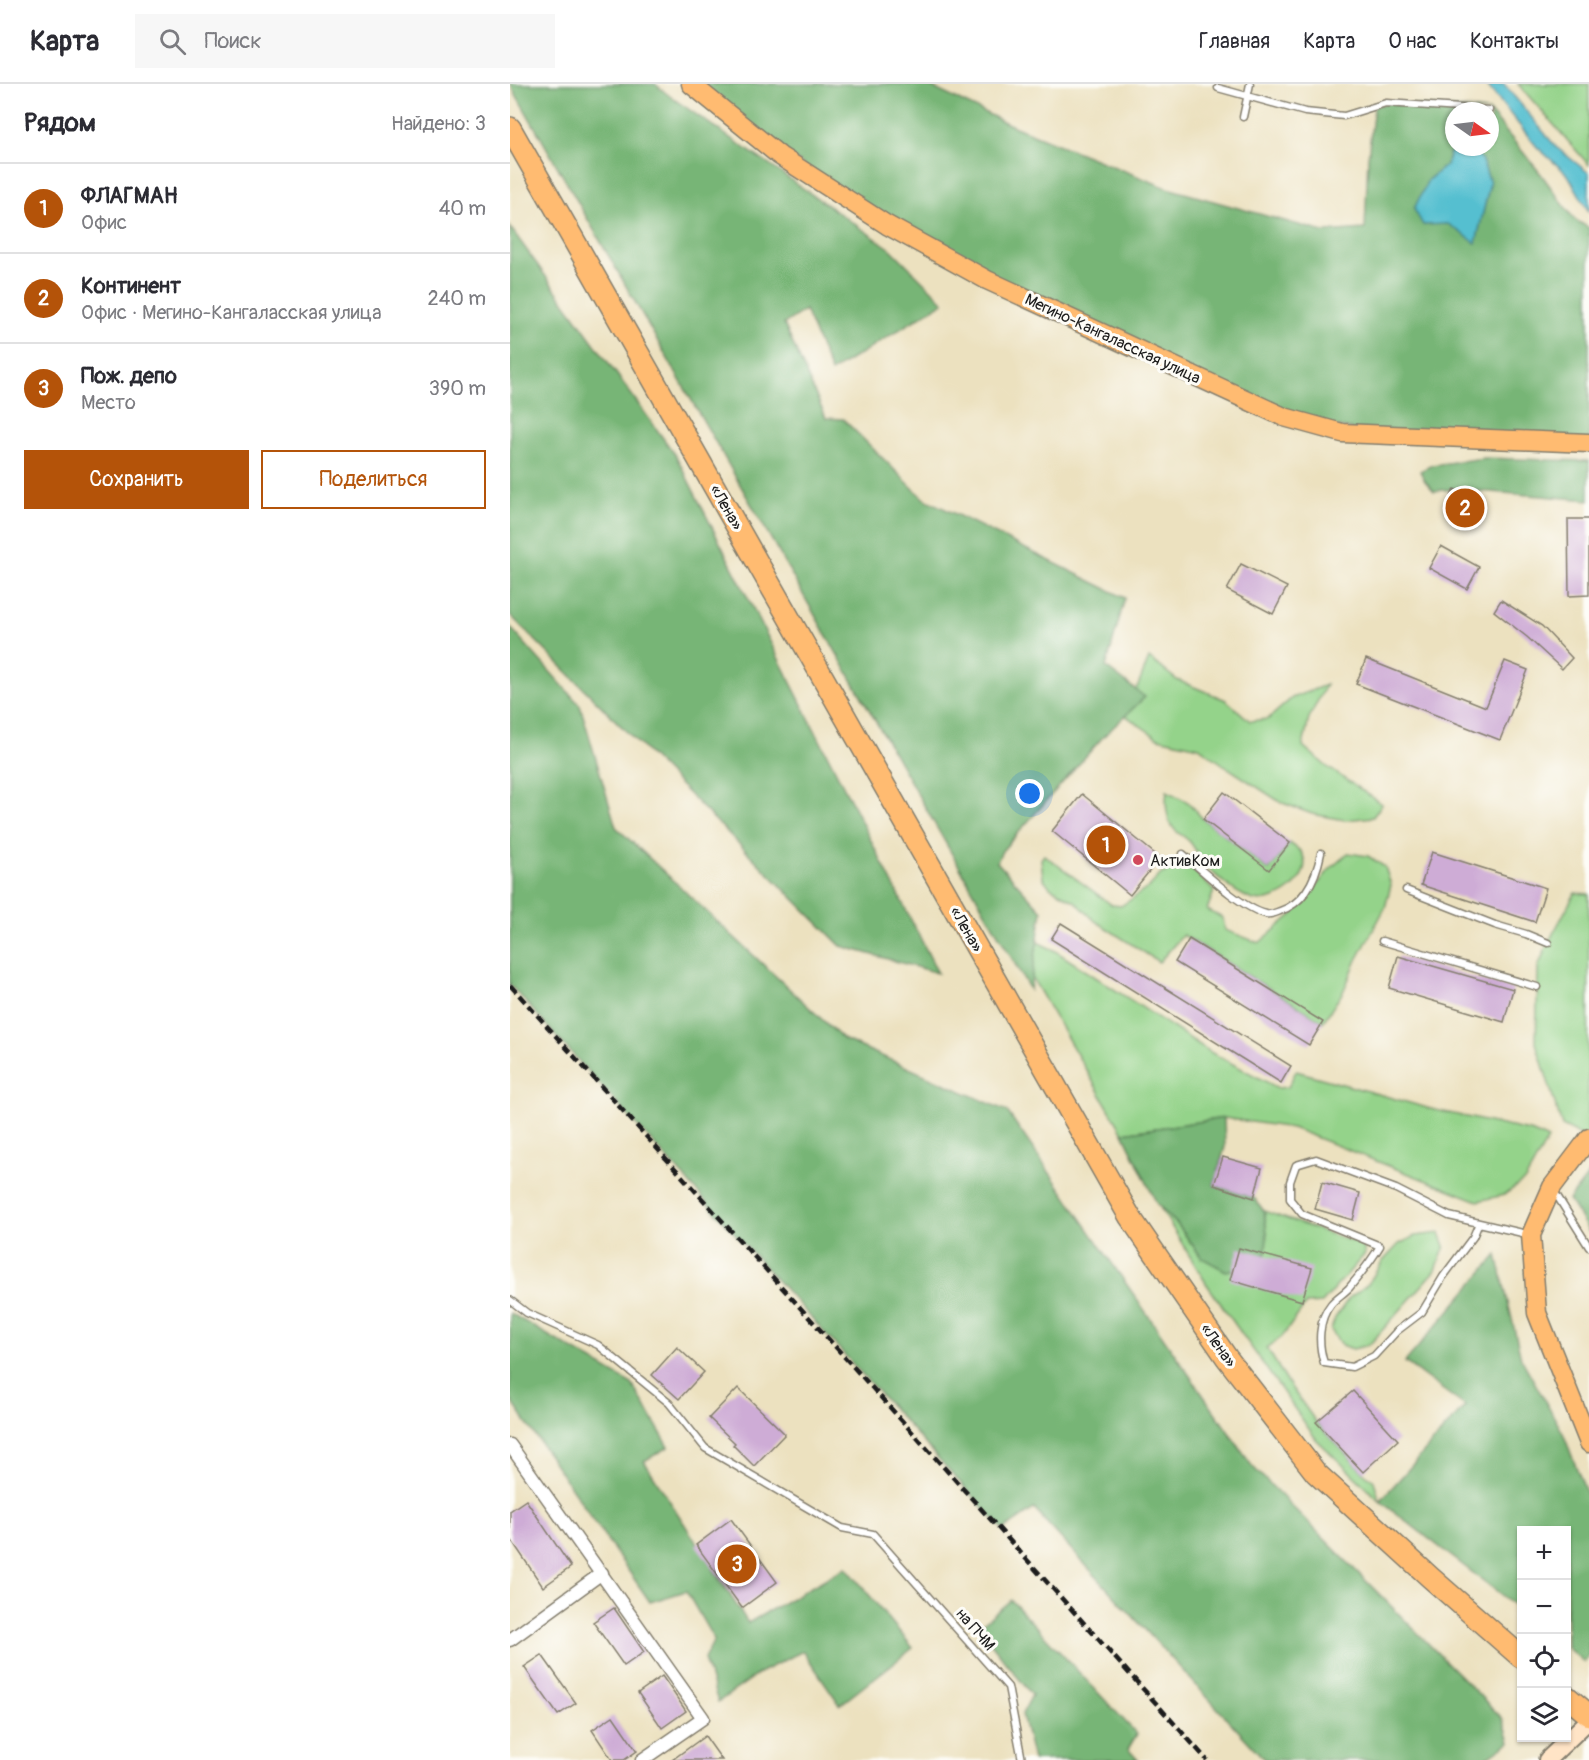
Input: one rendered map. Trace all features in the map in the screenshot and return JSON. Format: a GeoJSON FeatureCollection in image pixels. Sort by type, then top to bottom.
{"type":"FeatureCollection","features":[{"type":"Feature","properties":{"kind":"highway","name":"«Лена»"},"geometry":{"type":"LineString","coordinates":[[510,128],[585,255],[1130,1217],[1227,1358],[1316,1473],[1517,1653]]}},
{"type":"Feature","properties":{"kind":"highway"},"geometry":{"type":"LineString","coordinates":[[1571,1700],[1589,1715]]}},
{"type":"Feature","properties":{"kind":"main road","name":"Мегино-Кангаласская улица"},"geometry":{"type":"LineString","coordinates":[[691,84],[780,156],[887,225],[987,280],[1284,417],[1342,434],[1589,443]]}},
{"type":"Feature","properties":{"kind":"main road"},"geometry":{"type":"LineString","coordinates":[[1589,1139],[1552,1187],[1531,1235],[1537,1313],[1589,1443]]}},
{"type":"Feature","properties":{"kind":"street"},"geometry":{"type":"LineString","coordinates":[[510,1445],[703,1718],[642,1760]]}},
{"type":"Feature","properties":{"kind":"street"},"geometry":{"type":"LineString","coordinates":[[510,1640],[602,1573]]}},
{"type":"Feature","properties":{"kind":"street"},"geometry":{"type":"LineString","coordinates":[[1547,1760],[1589,1720]]}},
{"type":"Feature","properties":{"kind":"lane"},"geometry":{"type":"LineString","coordinates":[[1243,117],[1250,84]]}},
{"type":"Feature","properties":{"kind":"lane"},"geometry":{"type":"LineString","coordinates":[[1218,88],[1305,112],[1344,116],[1386,103],[1445,107]]}},
{"type":"Feature","properties":{"kind":"lane"},"geometry":{"type":"LineString","coordinates":[[1183,854],[1235,896],[1269,915],[1289,908],[1300,900],[1315,877],[1321,854]]}},
{"type":"Feature","properties":{"kind":"lane"},"geometry":{"type":"LineString","coordinates":[[1406,890],[1548,943]]}},
{"type":"Feature","properties":{"kind":"lane"},"geometry":{"type":"LineString","coordinates":[[1382,941],[1537,987]]}},
{"type":"Feature","properties":{"kind":"lane"},"geometry":{"type":"LineString","coordinates":[[1479,1223],[1473,1237],[1443,1277],[1422,1312],[1397,1332],[1374,1356],[1352,1367],[1324,1363],[1319,1348],[1321,1330],[1330,1305],[1348,1288],[1380,1246],[1302,1214],[1290,1199],[1290,1182],[1296,1165],[1316,1159],[1396,1189],[1449,1216],[1531,1235]]}},
{"type":"Feature","properties":{"kind":"lane"},"geometry":{"type":"LineString","coordinates":[[1552,1187],[1589,1247]]}},
{"type":"Feature","properties":{"kind":"lane","name":"на ПЧМ"},"geometry":{"type":"LineString","coordinates":[[510,1300],[527,1313],[598,1345],[669,1403],[705,1448],[842,1528],[873,1534],[1008,1687],[1022,1760]]}},
{"type":"Feature","properties":{"kind":"green space"},"geometry":{"type":"Polygon","coordinates":[[[510,84],[655,84],[891,249],[944,302],[831,372],[805,310],[784,324],[826,418],[843,419],[923,498],[1125,598],[1106,667],[1145,697],[1103,737],[1002,851],[997,862],[1042,911],[1030,990],[510,84]]]}},
{"type":"Feature","properties":{"kind":"green space"},"geometry":{"type":"Polygon","coordinates":[[[691,84],[925,84],[1013,126],[1167,188],[1324,232],[1365,229],[1368,157],[1374,106],[1386,103],[1445,108],[1445,156],[1449,156],[1446,165],[1428,180],[1423,225],[1448,223],[1476,242],[1490,183],[1479,156],[1499,156],[1499,123],[1574,219],[1589,228],[1589,443],[1387,436],[1284,417],[887,225],[691,84]]]}},
{"type":"Feature","properties":{"kind":"green space"},"geometry":{"type":"Polygon","coordinates":[[[1518,84],[1589,84],[1589,165],[1518,84]]]}},
{"type":"Feature","properties":{"kind":"green space"},"geometry":{"type":"Polygon","coordinates":[[[510,227],[676,456],[938,973],[841,946],[510,615],[510,227]]]}},
{"type":"Feature","properties":{"kind":"green space"},"geometry":{"type":"Polygon","coordinates":[[[1484,458],[1589,461],[1589,500],[1454,489],[1434,491],[1420,471],[1432,465],[1484,458]]]}},
{"type":"Feature","properties":{"kind":"green space"},"geometry":{"type":"Polygon","coordinates":[[[510,627],[580,705],[616,827],[843,1039],[1007,1111],[1252,1466],[1503,1719],[1510,1742],[1484,1760],[1265,1760],[1034,1509],[1003,1530],[510,985],[510,627]]]}},
{"type":"Feature","properties":{"kind":"green space"},"geometry":{"type":"Polygon","coordinates":[[[1149,658],[1177,680],[1226,700],[1250,721],[1268,719],[1292,698],[1326,685],[1309,718],[1303,746],[1326,766],[1382,804],[1373,817],[1345,820],[1312,814],[1280,802],[1199,747],[1158,738],[1119,711],[1138,686],[1149,658]]]}},
{"type":"Feature","properties":{"kind":"green space"},"geometry":{"type":"Polygon","coordinates":[[[1167,791],[1188,802],[1203,819],[1269,870],[1290,843],[1301,852],[1305,862],[1298,881],[1280,896],[1269,900],[1258,901],[1235,891],[1212,872],[1200,859],[1191,843],[1172,826],[1167,811],[1167,791]]]}},
{"type":"Feature","properties":{"kind":"green space"},"geometry":{"type":"Polygon","coordinates":[[[1348,853],[1368,856],[1385,867],[1391,885],[1385,908],[1343,992],[1323,1022],[1183,935],[1159,962],[1095,921],[1076,902],[1050,887],[1043,878],[1041,859],[1044,855],[1112,905],[1121,906],[1149,887],[1161,874],[1176,867],[1193,870],[1214,891],[1207,910],[1223,918],[1225,930],[1259,943],[1293,914],[1330,869],[1348,853]]]}},
{"type":"Feature","properties":{"kind":"green space"},"geometry":{"type":"Polygon","coordinates":[[[1575,893],[1589,894],[1588,1139],[1562,1126],[1536,1043],[1538,967],[1575,893]]]}},
{"type":"Feature","properties":{"kind":"green space"},"geometry":{"type":"Polygon","coordinates":[[[1014,931],[1054,950],[1212,1053],[1278,1088],[1288,1087],[1296,1071],[1431,1109],[1533,1132],[1548,1139],[1525,1180],[1504,1195],[1478,1201],[1292,1128],[1224,1118],[1123,1133],[1014,947],[1014,931]]]}},
{"type":"Feature","properties":{"kind":"green space"},"geometry":{"type":"Polygon","coordinates":[[[1224,1118],[1225,1147],[1214,1185],[1254,1198],[1264,1211],[1267,1234],[1266,1253],[1256,1265],[1226,1271],[1202,1258],[1178,1225],[1157,1204],[1123,1133],[1224,1118]]]}},
{"type":"Feature","properties":{"kind":"green space"},"geometry":{"type":"Polygon","coordinates":[[[1589,1174],[1589,1232],[1569,1200],[1589,1174]]]}},
{"type":"Feature","properties":{"kind":"green space"},"geometry":{"type":"Polygon","coordinates":[[[1158,1204],[1178,1225],[1202,1258],[1267,1234],[1264,1211],[1363,1245],[1365,1254],[1322,1303],[1306,1304],[1282,1337],[1267,1348],[1286,1380],[1316,1422],[1374,1481],[1380,1501],[1316,1439],[1206,1283],[1158,1204]]]}},
{"type":"Feature","properties":{"kind":"green space"},"geometry":{"type":"Polygon","coordinates":[[[1440,1233],[1445,1246],[1436,1270],[1369,1345],[1353,1349],[1341,1345],[1331,1330],[1335,1318],[1349,1298],[1368,1284],[1383,1261],[1399,1244],[1415,1236],[1440,1233]]]}},
{"type":"Feature","properties":{"kind":"green space"},"geometry":{"type":"Polygon","coordinates":[[[1497,1255],[1521,1358],[1563,1433],[1589,1500],[1589,1655],[1584,1662],[1571,1651],[1571,1526],[1517,1526],[1517,1607],[1380,1501],[1465,1406],[1405,1362],[1497,1255]]]}},
{"type":"Feature","properties":{"kind":"green space"},"geometry":{"type":"Polygon","coordinates":[[[510,1313],[632,1384],[669,1447],[644,1461],[748,1623],[846,1567],[913,1648],[840,1705],[803,1651],[761,1672],[718,1702],[704,1659],[714,1640],[686,1591],[650,1602],[510,1399],[510,1313]]]}},
{"type":"Feature","properties":{"kind":"green space"},"geometry":{"type":"Polygon","coordinates":[[[1011,1600],[1137,1734],[1128,1749],[1138,1760],[1033,1760],[1022,1714],[1032,1695],[978,1627],[1011,1600]]]}},
{"type":"Feature","properties":{"kind":"water"},"geometry":{"type":"Polygon","coordinates":[[[1486,84],[1504,84],[1556,147],[1589,173],[1589,212],[1568,175],[1537,147],[1486,84]]]}},
{"type":"Feature","properties":{"kind":"water"},"geometry":{"type":"Polygon","coordinates":[[[1449,156],[1479,156],[1482,160],[1490,183],[1476,243],[1448,224],[1423,225],[1414,209],[1428,180],[1446,165],[1449,156]]]}},
{"type":"Feature","properties":{"kind":"building"},"geometry":{"type":"Polygon","coordinates":[[[1454,489],[1480,499],[1472,520],[1446,510],[1454,489]]]}},
{"type":"Feature","properties":{"kind":"building"},"geometry":{"type":"Polygon","coordinates":[[[1568,519],[1589,519],[1589,595],[1569,596],[1568,519]]]}},
{"type":"Feature","properties":{"kind":"building"},"geometry":{"type":"Polygon","coordinates":[[[1441,546],[1479,567],[1467,589],[1429,568],[1441,546]]]}},
{"type":"Feature","properties":{"kind":"building"},"geometry":{"type":"Polygon","coordinates":[[[1241,564],[1287,587],[1273,614],[1227,590],[1241,564]]]}},
{"type":"Feature","properties":{"kind":"building"},"geometry":{"type":"Polygon","coordinates":[[[1501,600],[1542,626],[1572,658],[1562,669],[1494,611],[1501,600]]]}},
{"type":"Feature","properties":{"kind":"building"},"geometry":{"type":"Polygon","coordinates":[[[1366,659],[1486,707],[1505,661],[1528,670],[1500,740],[1356,684],[1366,659]]]}},
{"type":"Feature","properties":{"kind":"building"},"geometry":{"type":"Polygon","coordinates":[[[1224,792],[1290,843],[1269,870],[1203,819],[1224,792]]]}},
{"type":"Feature","properties":{"kind":"building"},"geometry":{"type":"Polygon","coordinates":[[[1082,794],[1160,858],[1130,895],[1052,831],[1082,794]]]}},
{"type":"Feature","properties":{"kind":"building"},"geometry":{"type":"Polygon","coordinates":[[[1432,852],[1546,888],[1535,922],[1421,885],[1432,852]]]}},
{"type":"Feature","properties":{"kind":"building"},"geometry":{"type":"Polygon","coordinates":[[[1061,923],[1291,1066],[1281,1083],[1051,939],[1061,923]]]}},
{"type":"Feature","properties":{"kind":"building"},"geometry":{"type":"Polygon","coordinates":[[[1189,939],[1323,1022],[1309,1045],[1175,962],[1189,939]]]}},
{"type":"Feature","properties":{"kind":"building"},"geometry":{"type":"Polygon","coordinates":[[[1398,956],[1513,989],[1504,1022],[1389,988],[1398,956]]]}},
{"type":"Feature","properties":{"kind":"building"},"geometry":{"type":"Polygon","coordinates":[[[1223,1157],[1262,1168],[1254,1198],[1214,1185],[1223,1157]]]}},
{"type":"Feature","properties":{"kind":"building"},"geometry":{"type":"Polygon","coordinates":[[[1322,1182],[1360,1193],[1353,1220],[1315,1209],[1322,1182]]]}},
{"type":"Feature","properties":{"kind":"building"},"geometry":{"type":"Polygon","coordinates":[[[1239,1248],[1312,1268],[1302,1301],[1230,1280],[1239,1248]]]}},
{"type":"Feature","properties":{"kind":"building"},"geometry":{"type":"Polygon","coordinates":[[[677,1347],[704,1372],[679,1399],[652,1375],[677,1347]]]}},
{"type":"Feature","properties":{"kind":"building"},"geometry":{"type":"Polygon","coordinates":[[[738,1388],[785,1434],[754,1466],[733,1445],[735,1443],[709,1418],[738,1388]]]}},
{"type":"Feature","properties":{"kind":"building"},"geometry":{"type":"Polygon","coordinates":[[[1353,1391],[1398,1440],[1363,1472],[1316,1422],[1353,1391]]]}},
{"type":"Feature","properties":{"kind":"building"},"geometry":{"type":"Polygon","coordinates":[[[526,1500],[571,1567],[543,1587],[510,1538],[510,1511],[526,1500]]]}},
{"type":"Feature","properties":{"kind":"building"},"geometry":{"type":"Polygon","coordinates":[[[731,1519],[777,1582],[742,1608],[696,1545],[731,1519]]]}},
{"type":"Feature","properties":{"kind":"building"},"geometry":{"type":"Polygon","coordinates":[[[614,1608],[644,1652],[624,1666],[593,1622],[614,1608]]]}},
{"type":"Feature","properties":{"kind":"building"},"geometry":{"type":"Polygon","coordinates":[[[542,1655],[576,1703],[558,1715],[524,1667],[542,1655]]]}},
{"type":"Feature","properties":{"kind":"building"},"geometry":{"type":"Polygon","coordinates":[[[662,1676],[686,1711],[662,1728],[638,1693],[662,1676]]]}},
{"type":"Feature","properties":{"kind":"building"},"geometry":{"type":"Polygon","coordinates":[[[613,1716],[637,1751],[624,1760],[612,1760],[592,1730],[613,1716]]]}},
{"type":"Feature","properties":{"kind":"building"},"geometry":{"type":"Polygon","coordinates":[[[705,1736],[722,1760],[672,1760],[705,1736]]]}},
{"type":"Feature","properties":{"kind":"railway"},"geometry":{"type":"LineString","coordinates":[[510,985],[1207,1760]]}},
{"type":"Feature","properties":{"kind":"place","name":"Континент"},"geometry":{"type":"Point","coordinates":[1465,508]}},
{"type":"Feature","properties":{"kind":"place","name":"ФЛАГМАН"},"geometry":{"type":"Point","coordinates":[1106,845]}},
{"type":"Feature","properties":{"kind":"place","name":"АктивКом"},"geometry":{"type":"Point","coordinates":[1138,860]}},
{"type":"Feature","properties":{"kind":"place","name":"Пож. депо"},"geometry":{"type":"Point","coordinates":[737,1564]}}]}
